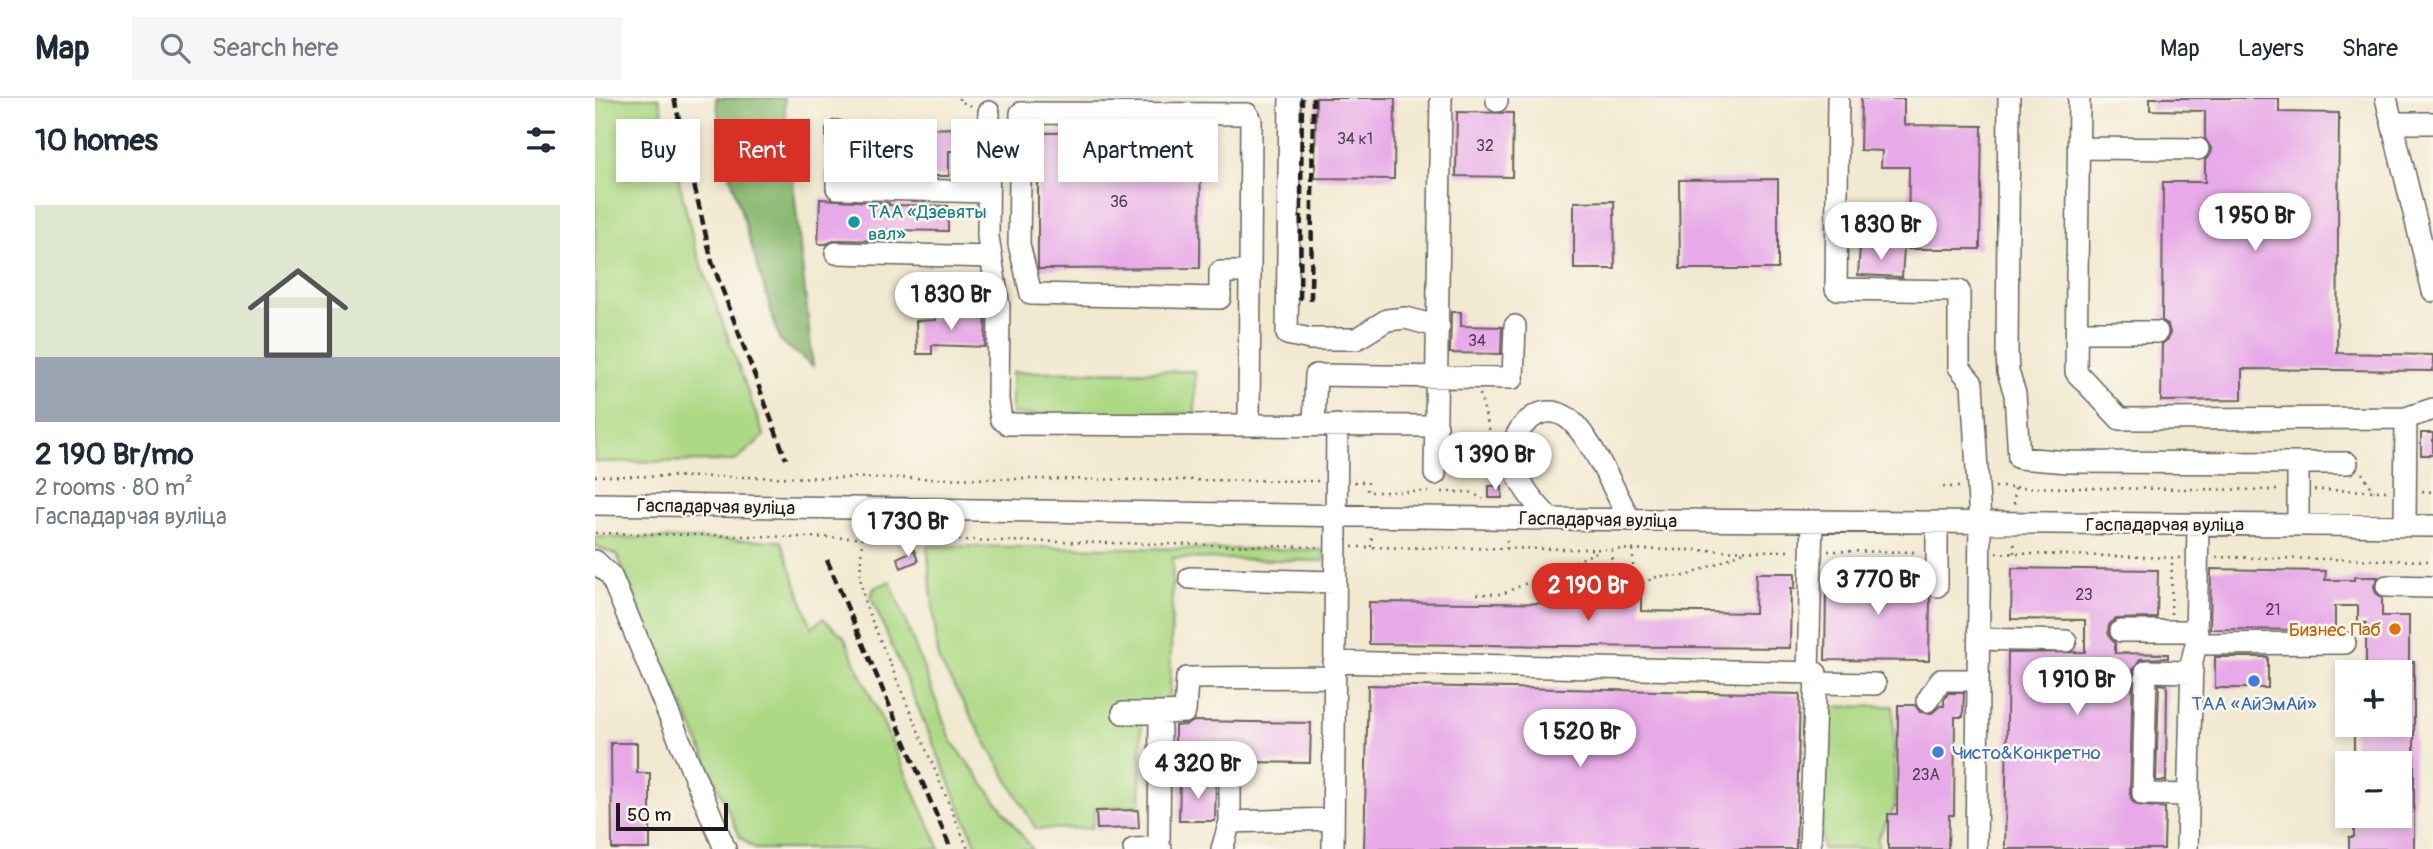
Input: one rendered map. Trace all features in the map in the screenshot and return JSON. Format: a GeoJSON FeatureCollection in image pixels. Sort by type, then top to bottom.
{"type":"FeatureCollection","features":[{"type":"Feature","properties":{"kind":"street"},"geometry":{"type":"LineString","coordinates":[[1290,98],[1287,334],[1310,339],[1356,340],[1387,320],[1406,318],[1439,327]]}},
{"type":"Feature","properties":{"kind":"street"},"geometry":{"type":"LineString","coordinates":[[1435,474],[1441,98]]}},
{"type":"Feature","properties":{"kind":"street"},"geometry":{"type":"LineString","coordinates":[[1838,98],[1836,289],[1959,291],[1959,367],[1972,383],[1980,522],[1976,849]]}},
{"type":"Feature","properties":{"kind":"street"},"geometry":{"type":"LineString","coordinates":[[2009,98],[2008,372],[2015,394],[2019,458],[2068,462],[2347,463]]}},
{"type":"Feature","properties":{"kind":"street"},"geometry":{"type":"LineString","coordinates":[[2079,98],[2076,372],[2120,419],[2406,418],[2433,408]]}},
{"type":"Feature","properties":{"kind":"street"},"geometry":{"type":"LineString","coordinates":[[2386,98],[2433,291]]}},
{"type":"Feature","properties":{"kind":"street"},"geometry":{"type":"LineString","coordinates":[[989,112],[988,237],[999,306],[998,400],[1001,419],[1008,424],[1437,426]]}},
{"type":"Feature","properties":{"kind":"street"},"geometry":{"type":"LineString","coordinates":[[1249,424],[1250,272],[1251,120],[1247,114],[1021,113],[1019,244],[1031,294],[1220,298],[1220,272],[1250,272]]}},
{"type":"Feature","properties":{"kind":"street"},"geometry":{"type":"LineString","coordinates":[[2392,123],[2433,123]]}},
{"type":"Feature","properties":{"kind":"street"},"geometry":{"type":"LineString","coordinates":[[2079,148],[2198,149]]}},
{"type":"Feature","properties":{"kind":"street"},"geometry":{"type":"LineString","coordinates":[[837,182],[837,188],[988,192]]}},
{"type":"Feature","properties":{"kind":"street"},"geometry":{"type":"LineString","coordinates":[[836,253],[991,257]]}},
{"type":"Feature","properties":{"kind":"street"},"geometry":{"type":"LineString","coordinates":[[1314,424],[1316,375],[1513,378],[1515,326]]}},
{"type":"Feature","properties":{"kind":"street"},"geometry":{"type":"LineString","coordinates":[[2077,332],[2157,332]]}},
{"type":"Feature","properties":{"kind":"street"},"geometry":{"type":"LineString","coordinates":[[1972,383],[2008,372]]}},
{"type":"Feature","properties":{"kind":"street"},"geometry":{"type":"LineString","coordinates":[[1550,519],[1520,481],[1512,459],[1515,437],[1525,422],[1538,413],[1554,412],[1569,419],[1598,459],[1630,520]]}},
{"type":"Feature","properties":{"kind":"street"},"geometry":{"type":"LineString","coordinates":[[2405,526],[2406,418]]}},
{"type":"Feature","properties":{"kind":"street"},"geometry":{"type":"LineString","coordinates":[[1332,849],[1337,425]]}},
{"type":"Feature","properties":{"kind":"street"},"geometry":{"type":"LineString","coordinates":[[2298,463],[2298,525]]}},
{"type":"Feature","properties":{"kind":"street","name":"Гаспадарчая вуліца"},"geometry":{"type":"LineString","coordinates":[[595,504],[1630,520],[2433,526]]}},
{"type":"Feature","properties":{"kind":"street"},"geometry":{"type":"LineString","coordinates":[[1810,849],[1812,521]]}},
{"type":"Feature","properties":{"kind":"street"},"geometry":{"type":"LineString","coordinates":[[1937,522],[1937,586]]}},
{"type":"Feature","properties":{"kind":"street"},"geometry":{"type":"LineString","coordinates":[[2187,849],[2192,672],[2197,638],[2199,524]]}},
{"type":"Feature","properties":{"kind":"street"},"geometry":{"type":"LineString","coordinates":[[595,561],[611,576],[725,849]]}},
{"type":"Feature","properties":{"kind":"street"},"geometry":{"type":"LineString","coordinates":[[1190,578],[1334,582]]}},
{"type":"Feature","properties":{"kind":"street"},"geometry":{"type":"LineString","coordinates":[[2387,586],[2433,587]]}},
{"type":"Feature","properties":{"kind":"street"},"geometry":{"type":"LineString","coordinates":[[2121,631],[2170,631],[2197,638],[2345,643]]}},
{"type":"Feature","properties":{"kind":"street"},"geometry":{"type":"LineString","coordinates":[[1979,639],[2066,641]]}},
{"type":"Feature","properties":{"kind":"street"},"geometry":{"type":"LineString","coordinates":[[1123,713],[1185,712],[1187,678],[1333,670],[1812,678],[1875,684]]}},
{"type":"Feature","properties":{"kind":"street"},"geometry":{"type":"LineString","coordinates":[[2189,795],[2143,794],[2146,671],[2192,672]]}},
{"type":"Feature","properties":{"kind":"street"},"geometry":{"type":"LineString","coordinates":[[1927,701],[1941,680],[1978,680]]}},
{"type":"Feature","properties":{"kind":"street"},"geometry":{"type":"LineString","coordinates":[[1134,849],[1160,849],[1160,713]]}},
{"type":"Feature","properties":{"kind":"street"},"geometry":{"type":"LineString","coordinates":[[1160,768],[1230,767],[1230,822],[1222,849]]}},
{"type":"Feature","properties":{"kind":"street"},"geometry":{"type":"LineString","coordinates":[[1230,822],[1332,819]]}},
{"type":"Feature","properties":{"kind":"path"},"geometry":{"type":"LineString","coordinates":[[1476,378],[1495,452]]}},
{"type":"Feature","properties":{"kind":"path"},"geometry":{"type":"LineString","coordinates":[[595,476],[1336,481],[1368,482],[1367,492],[1470,492],[1489,502]]}},
{"type":"Feature","properties":{"kind":"path"},"geometry":{"type":"LineString","coordinates":[[1943,487],[2433,492]]}},
{"type":"Feature","properties":{"kind":"path"},"geometry":{"type":"LineString","coordinates":[[595,533],[1335,547],[1937,552]]}},
{"type":"Feature","properties":{"kind":"path"},"geometry":{"type":"LineString","coordinates":[[1507,533],[1507,549]]}},
{"type":"Feature","properties":{"kind":"path"},"geometry":{"type":"LineString","coordinates":[[862,538],[860,577],[865,604],[968,849]]}},
{"type":"Feature","properties":{"kind":"path"},"geometry":{"type":"LineString","coordinates":[[1477,594],[1502,594],[1602,550]]}},
{"type":"Feature","properties":{"kind":"path"},"geometry":{"type":"LineString","coordinates":[[1612,550],[1610,587],[1633,587],[1659,576],[1687,576],[1747,551]]}},
{"type":"Feature","properties":{"kind":"path"},"geometry":{"type":"LineString","coordinates":[[1633,550],[1633,587]]}},
{"type":"Feature","properties":{"kind":"path"},"geometry":{"type":"LineString","coordinates":[[2170,631],[2172,558]]}},
{"type":"Feature","properties":{"kind":"green space"},"geometry":{"type":"Polygon","coordinates":[[[595,98],[659,98],[664,119],[616,119],[616,182],[679,182],[695,247],[764,436],[735,461],[595,462],[595,98]]]}},
{"type":"Feature","properties":{"kind":"green space"},"geometry":{"type":"Polygon","coordinates":[[[716,98],[784,98],[786,119],[719,119],[716,98]]]}},
{"type":"Feature","properties":{"kind":"green space"},"geometry":{"type":"Polygon","coordinates":[[[732,182],[793,182],[813,366],[780,341],[732,182]]]}},
{"type":"Feature","properties":{"kind":"green space"},"geometry":{"type":"Polygon","coordinates":[[[1195,371],[1195,414],[1012,414],[1012,372],[1195,371]]]}},
{"type":"Feature","properties":{"kind":"green space"},"geometry":{"type":"Polygon","coordinates":[[[595,537],[781,541],[812,628],[823,618],[844,637],[940,849],[755,849],[740,837],[617,555],[595,546],[595,537]]]}},
{"type":"Feature","properties":{"kind":"green space"},"geometry":{"type":"Polygon","coordinates":[[[927,546],[1325,550],[1324,561],[1173,558],[1170,699],[1142,703],[1140,805],[1095,808],[1092,828],[1036,829],[938,659],[927,546]]]}},
{"type":"Feature","properties":{"kind":"green space"},"geometry":{"type":"Polygon","coordinates":[[[890,581],[951,740],[1032,849],[978,849],[871,597],[874,588],[890,581]]]}},
{"type":"Feature","properties":{"kind":"green space"},"geometry":{"type":"Polygon","coordinates":[[[1893,706],[1895,807],[1878,837],[1878,849],[1822,849],[1822,707],[1893,706]]]}},
{"type":"Feature","properties":{"kind":"building"},"geometry":{"type":"Polygon","coordinates":[[[1316,98],[1395,98],[1394,179],[1315,178],[1316,98]]]}},
{"type":"Feature","properties":{"kind":"building"},"geometry":{"type":"Polygon","coordinates":[[[1861,98],[1904,99],[1904,125],[1982,126],[1980,249],[1908,249],[1909,167],[1881,167],[1882,151],[1860,150],[1861,98]]]}},
{"type":"Feature","properties":{"kind":"building"},"geometry":{"type":"Polygon","coordinates":[[[2150,98],[2279,98],[2279,112],[2339,113],[2337,353],[2433,355],[2433,371],[2242,369],[2242,400],[2161,401],[2162,344],[2170,333],[2168,325],[2162,320],[2163,182],[2205,182],[2205,160],[2210,155],[2211,148],[2205,138],[2205,111],[2150,110],[2150,98]]]}},
{"type":"Feature","properties":{"kind":"building"},"geometry":{"type":"Polygon","coordinates":[[[1457,112],[1513,113],[1512,177],[1456,176],[1457,112]]]}},
{"type":"Feature","properties":{"kind":"building"},"geometry":{"type":"Polygon","coordinates":[[[951,128],[949,176],[937,176],[937,129],[951,128]]]}},
{"type":"Feature","properties":{"kind":"building"},"geometry":{"type":"Polygon","coordinates":[[[1044,133],[1058,133],[1058,182],[1201,182],[1200,268],[1038,269],[1038,182],[1044,182],[1044,133]]]}},
{"type":"Feature","properties":{"kind":"building"},"geometry":{"type":"Polygon","coordinates":[[[1778,179],[1778,269],[1680,269],[1679,180],[1778,179]]]}},
{"type":"Feature","properties":{"kind":"building","name":"ТАА «Дзевяты вал»"},"geometry":{"type":"Polygon","coordinates":[[[820,199],[889,205],[948,206],[948,231],[888,230],[888,241],[836,240],[818,244],[820,199]]]}},
{"type":"Feature","properties":{"kind":"building"},"geometry":{"type":"Polygon","coordinates":[[[1614,201],[1615,269],[1574,269],[1574,202],[1614,201]]]}},
{"type":"Feature","properties":{"kind":"building"},"geometry":{"type":"Polygon","coordinates":[[[1850,205],[1864,206],[1863,234],[1850,234],[1850,205]]]}},
{"type":"Feature","properties":{"kind":"building"},"geometry":{"type":"Polygon","coordinates":[[[1860,246],[1904,248],[1902,277],[1858,275],[1860,246]]]}},
{"type":"Feature","properties":{"kind":"building"},"geometry":{"type":"Polygon","coordinates":[[[973,312],[986,312],[985,347],[932,345],[932,354],[917,354],[916,321],[936,320],[936,316],[973,317],[973,312]]]}},
{"type":"Feature","properties":{"kind":"building"},"geometry":{"type":"Polygon","coordinates":[[[1451,312],[1461,312],[1461,326],[1502,327],[1501,354],[1450,353],[1451,312]]]}},
{"type":"Feature","properties":{"kind":"building"},"geometry":{"type":"Polygon","coordinates":[[[2421,433],[2433,433],[2433,455],[2421,455],[2421,433]]]}},
{"type":"Feature","properties":{"kind":"building"},"geometry":{"type":"Polygon","coordinates":[[[1489,486],[1502,486],[1502,498],[1489,498],[1489,486]]]}},
{"type":"Feature","properties":{"kind":"building"},"geometry":{"type":"Polygon","coordinates":[[[914,550],[918,561],[901,568],[897,558],[914,550]]]}},
{"type":"Feature","properties":{"kind":"building"},"geometry":{"type":"Polygon","coordinates":[[[2012,568],[2158,570],[2157,618],[2115,619],[2109,625],[2108,632],[2115,643],[2115,653],[2168,654],[2168,658],[2140,659],[2133,670],[2130,794],[2137,805],[2165,808],[2164,849],[2005,849],[2008,653],[2085,652],[2085,620],[2011,619],[2012,568]]]}},
{"type":"Feature","properties":{"kind":"building"},"geometry":{"type":"Polygon","coordinates":[[[2211,569],[2326,571],[2325,580],[2378,577],[2374,586],[2376,593],[2382,598],[2382,616],[2409,616],[2409,660],[2366,660],[2366,623],[2358,623],[2358,606],[2335,606],[2335,630],[2210,629],[2211,569]]]}},
{"type":"Feature","properties":{"kind":"building"},"geometry":{"type":"Polygon","coordinates":[[[1834,571],[1924,572],[1924,587],[1930,597],[1929,661],[1825,660],[1826,591],[1834,591],[1834,571]]]}},
{"type":"Feature","properties":{"kind":"building"},"geometry":{"type":"Polygon","coordinates":[[[1756,573],[1795,573],[1795,588],[1791,588],[1790,648],[1369,644],[1369,602],[1606,604],[1606,595],[1641,596],[1641,611],[1755,613],[1756,573]]]}},
{"type":"Feature","properties":{"kind":"building"},"geometry":{"type":"Polygon","coordinates":[[[2215,657],[2268,657],[2268,688],[2215,688],[2215,657]]]}},
{"type":"Feature","properties":{"kind":"building"},"geometry":{"type":"Polygon","coordinates":[[[2414,662],[2414,849],[2349,849],[2349,837],[2354,837],[2354,828],[2412,828],[2412,751],[2354,751],[2354,737],[2412,737],[2414,662]]]}},
{"type":"Feature","properties":{"kind":"building"},"geometry":{"type":"Polygon","coordinates":[[[2159,684],[2167,685],[2166,781],[2156,781],[2159,684]]]}},
{"type":"Feature","properties":{"kind":"building"},"geometry":{"type":"Polygon","coordinates":[[[1368,685],[1800,694],[1796,849],[1364,849],[1368,685]]]}},
{"type":"Feature","properties":{"kind":"building"},"geometry":{"type":"Polygon","coordinates":[[[1948,693],[1964,693],[1963,717],[1955,717],[1954,815],[1949,815],[1948,849],[1888,849],[1888,814],[1897,814],[1898,705],[1915,705],[1920,712],[1932,713],[1944,706],[1948,693]]]}},
{"type":"Feature","properties":{"kind":"building"},"geometry":{"type":"Polygon","coordinates":[[[1194,721],[1311,723],[1310,763],[1242,762],[1237,756],[1230,754],[1175,755],[1175,726],[1194,721]]]}},
{"type":"Feature","properties":{"kind":"building"},"geometry":{"type":"Polygon","coordinates":[[[611,743],[637,743],[637,773],[650,773],[650,849],[612,849],[611,743]]]}},
{"type":"Feature","properties":{"kind":"building"},"geometry":{"type":"Polygon","coordinates":[[[1216,780],[1215,821],[1179,821],[1180,781],[1216,780]]]}},
{"type":"Feature","properties":{"kind":"building"},"geometry":{"type":"Polygon","coordinates":[[[1138,810],[1139,828],[1097,829],[1096,811],[1138,810]]]}},
{"type":"Feature","properties":{"kind":"railway"},"geometry":{"type":"LineString","coordinates":[[674,98],[712,262],[786,459]]}},
{"type":"Feature","properties":{"kind":"railway"},"geometry":{"type":"LineString","coordinates":[[1300,300],[1302,98]]}},
{"type":"Feature","properties":{"kind":"railway"},"geometry":{"type":"LineString","coordinates":[[1311,301],[1313,98]]}},
{"type":"Feature","properties":{"kind":"railway"},"geometry":{"type":"LineString","coordinates":[[827,560],[951,849]]}},
{"type":"Feature","properties":{"kind":"place","name":"ТАА «Дзевяты вал»"},"geometry":{"type":"Point","coordinates":[854,222]}},
{"type":"Feature","properties":{"kind":"place","name":"Бизнес Паб"},"geometry":{"type":"Point","coordinates":[2395,629]}},
{"type":"Feature","properties":{"kind":"place","name":"ТАА «АйЭмАй»"},"geometry":{"type":"Point","coordinates":[2254,681]}},
{"type":"Feature","properties":{"kind":"place","name":"Чисто&Конкретно"},"geometry":{"type":"Point","coordinates":[1938,752]}}]}
